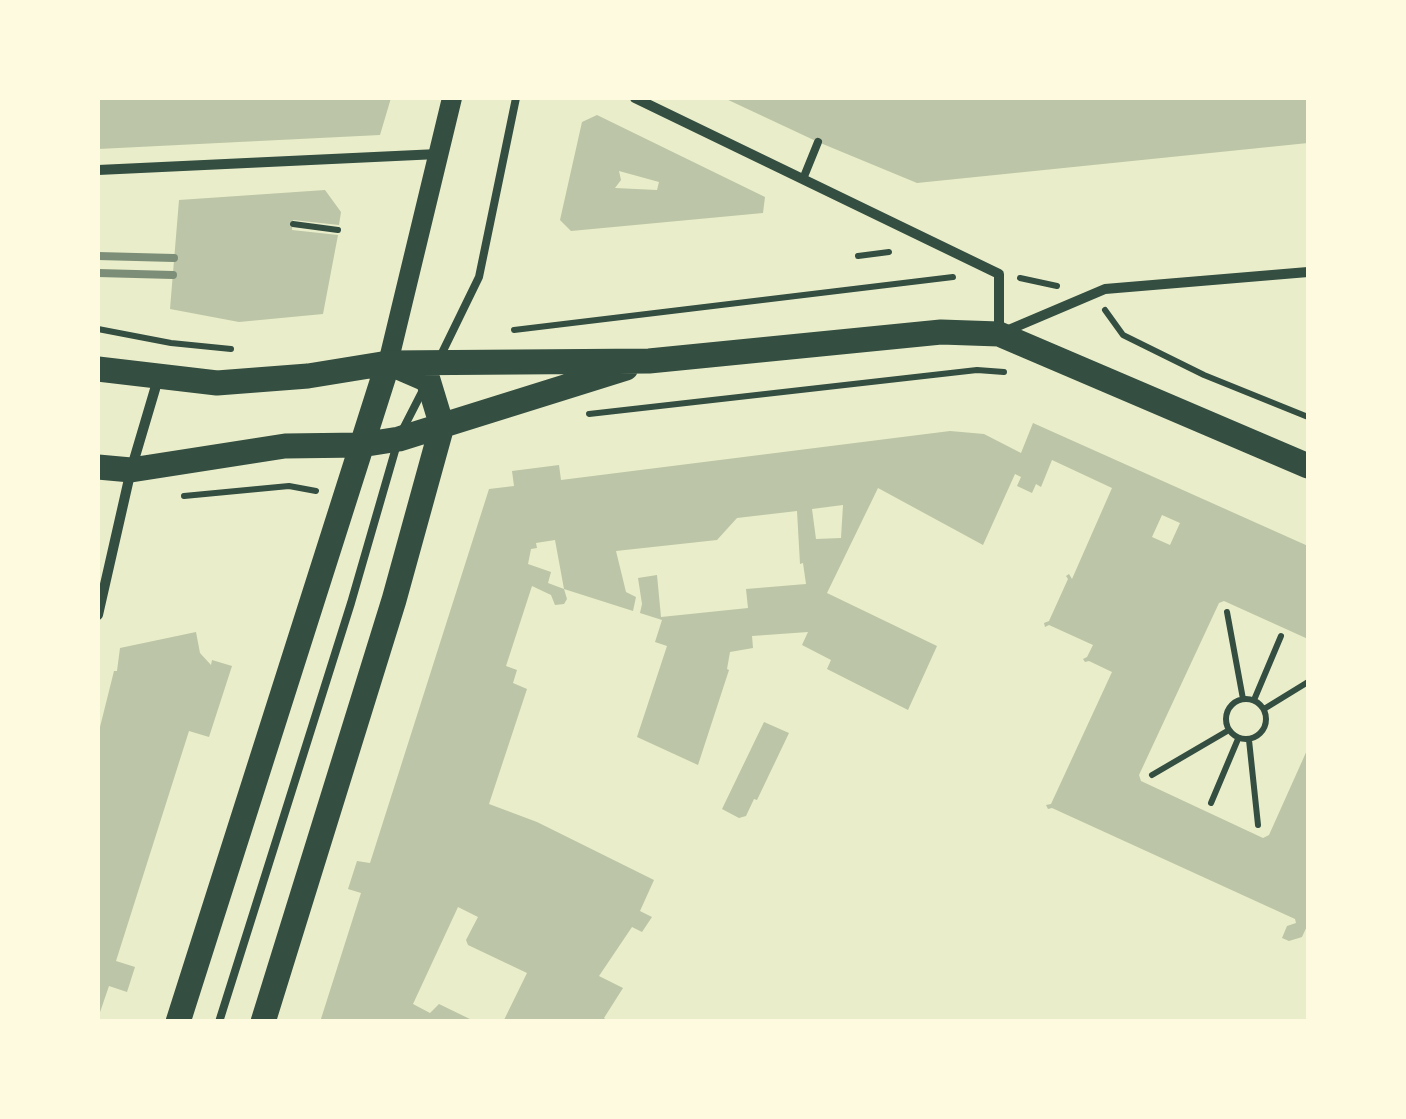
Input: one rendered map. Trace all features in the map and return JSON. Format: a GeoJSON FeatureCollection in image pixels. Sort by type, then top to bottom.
{"type":"FeatureCollection","features":[{"type":"Feature","properties":{"kind":"main road"},"geometry":{"type":"LineString","coordinates":[[178,1022],[388,363],[452,98]]}},
{"type":"Feature","properties":{"kind":"main road"},"geometry":{"type":"LineString","coordinates":[[98,370],[218,383],[308,376],[388,363],[433,371],[650,360],[941,332],[999,334],[1308,466]]}},
{"type":"Feature","properties":{"kind":"main road"},"geometry":{"type":"LineString","coordinates":[[98,467],[131,470],[284,446],[399,439],[650,360]]}},
{"type":"Feature","properties":{"kind":"main road"},"geometry":{"type":"LineString","coordinates":[[264,1022],[394,600],[442,426],[433,371]]}},
{"type":"Feature","properties":{"kind":"street"},"geometry":{"type":"LineString","coordinates":[[635,98],[1000,274],[999,334],[1104,288],[1308,272]]}},
{"type":"Feature","properties":{"kind":"street"},"geometry":{"type":"LineString","coordinates":[[98,170],[438,154]]}},
{"type":"Feature","properties":{"kind":"street"},"geometry":{"type":"LineString","coordinates":[[98,615],[131,470],[159,378]]}},
{"type":"Feature","properties":{"kind":"lane"},"geometry":{"type":"LineString","coordinates":[[219,1022],[399,439],[479,277],[516,98]]}},
{"type":"Feature","properties":{"kind":"lane"},"geometry":{"type":"LineString","coordinates":[[803,179],[818,142]]}},
{"type":"Feature","properties":{"kind":"path"},"geometry":{"type":"LineString","coordinates":[[293,224],[338,230]]}},
{"type":"Feature","properties":{"kind":"path"},"geometry":{"type":"LineString","coordinates":[[858,256],[889,252]]}},
{"type":"Feature","properties":{"kind":"path"},"geometry":{"type":"LineString","coordinates":[[521,327],[937,278]]}},
{"type":"Feature","properties":{"kind":"path"},"geometry":{"type":"LineString","coordinates":[[1106,311],[1123,335],[1308,418]]}},
{"type":"Feature","properties":{"kind":"path"},"geometry":{"type":"LineString","coordinates":[[98,329],[171,343],[234,349]]}},
{"type":"Feature","properties":{"kind":"path"},"geometry":{"type":"LineString","coordinates":[[583,415],[977,370],[1012,374]]}},
{"type":"Feature","properties":{"kind":"path"},"geometry":{"type":"LineString","coordinates":[[175,497],[289,486],[317,492]]}},
{"type":"Feature","properties":{"kind":"path"},"geometry":{"type":"LineString","coordinates":[[1227,612],[1243,699]]}},
{"type":"Feature","properties":{"kind":"path"},"geometry":{"type":"LineString","coordinates":[[1254,700],[1281,636]]}},
{"type":"Feature","properties":{"kind":"path"},"geometry":{"type":"LineString","coordinates":[[1264,709],[1308,682]]}},
{"type":"Feature","properties":{"kind":"path"},"geometry":{"type":"LineString","coordinates":[[1243,699],[1254,700],[1264,709],[1264,728],[1249,740],[1238,739],[1229,730],[1228,711],[1243,699]]}},
{"type":"Feature","properties":{"kind":"path"},"geometry":{"type":"LineString","coordinates":[[1152,775],[1229,730]]}},
{"type":"Feature","properties":{"kind":"path"},"geometry":{"type":"LineString","coordinates":[[1211,803],[1238,739]]}},
{"type":"Feature","properties":{"kind":"path"},"geometry":{"type":"LineString","coordinates":[[1249,740],[1258,825]]}},
{"type":"Feature","properties":{"kind":"building"},"geometry":{"type":"Polygon","coordinates":[[[98,98],[391,98],[380,135],[98,149],[98,98]]]}},
{"type":"Feature","properties":{"kind":"building"},"geometry":{"type":"Polygon","coordinates":[[[724,98],[1308,98],[1308,143],[917,183],[724,98]]]}},
{"type":"Feature","properties":{"kind":"building"},"geometry":{"type":"Polygon","coordinates":[[[597,115],[765,197],[763,213],[571,231],[560,220],[582,122],[597,115]],[[619,171],[621,180],[615,188],[657,190],[659,182],[619,171]]]}},
{"type":"Feature","properties":{"kind":"building"},"geometry":{"type":"Polygon","coordinates":[[[325,190],[341,212],[339,225],[293,220],[292,230],[338,235],[323,314],[239,322],[170,309],[179,200],[325,190]]]}},
{"type":"Feature","properties":{"kind":"building"},"geometry":{"type":"Polygon","coordinates":[[[1033,423],[1308,546],[1308,639],[1224,601],[1219,603],[1139,775],[1141,781],[1263,838],[1269,835],[1308,748],[1308,924],[1302,937],[1289,941],[1282,938],[1287,926],[1296,923],[1295,919],[1048,809],[1046,805],[1051,804],[1112,672],[1085,662],[1083,659],[1093,645],[1049,625],[1045,627],[1066,576],[1069,574],[1072,579],[1112,488],[1052,460],[1041,487],[1036,484],[1032,493],[1017,486],[1021,477],[1015,474],[983,545],[878,488],[827,593],[937,646],[908,710],[827,669],[831,660],[802,645],[808,632],[752,636],[753,648],[730,652],[729,670],[698,765],[637,737],[667,646],[655,642],[662,620],[640,613],[638,578],[657,575],[661,617],[748,608],[746,589],[806,584],[803,563],[800,564],[797,511],[737,518],[717,540],[616,551],[626,592],[636,597],[633,611],[564,589],[567,599],[564,604],[555,605],[551,595],[532,586],[506,666],[517,670],[513,683],[527,689],[489,804],[537,822],[654,880],[640,911],[652,917],[642,932],[632,927],[599,976],[623,988],[604,1018],[609,1022],[503,1022],[527,973],[468,945],[466,940],[478,917],[458,907],[413,1004],[430,1013],[439,1004],[476,1022],[320,1022],[361,893],[348,889],[357,861],[370,863],[489,489],[514,486],[512,471],[559,465],[561,480],[950,431],[984,434],[1021,453],[1033,423]],[[843,505],[812,509],[816,539],[841,538],[843,505]],[[1162,515],[1152,537],[1170,545],[1180,523],[1162,515]],[[555,540],[536,543],[528,564],[551,572],[548,583],[564,589],[555,540]]]}},
{"type":"Feature","properties":{"kind":"building"},"geometry":{"type":"Polygon","coordinates":[[[196,632],[200,653],[211,665],[212,660],[232,666],[209,737],[189,731],[116,961],[135,967],[127,992],[109,986],[98,1018],[98,735],[114,671],[120,648],[196,632]]]}},
{"type":"Feature","properties":{"kind":"building"},"geometry":{"type":"Polygon","coordinates":[[[764,722],[789,733],[757,800],[754,799],[746,816],[739,818],[722,809],[764,722]]]}},
{"type":"Feature","properties":{"kind":"railway"},"geometry":{"type":"LineString","coordinates":[[98,256],[174,258]]}},
{"type":"Feature","properties":{"kind":"railway"},"geometry":{"type":"LineString","coordinates":[[98,273],[173,275]]}}]}
